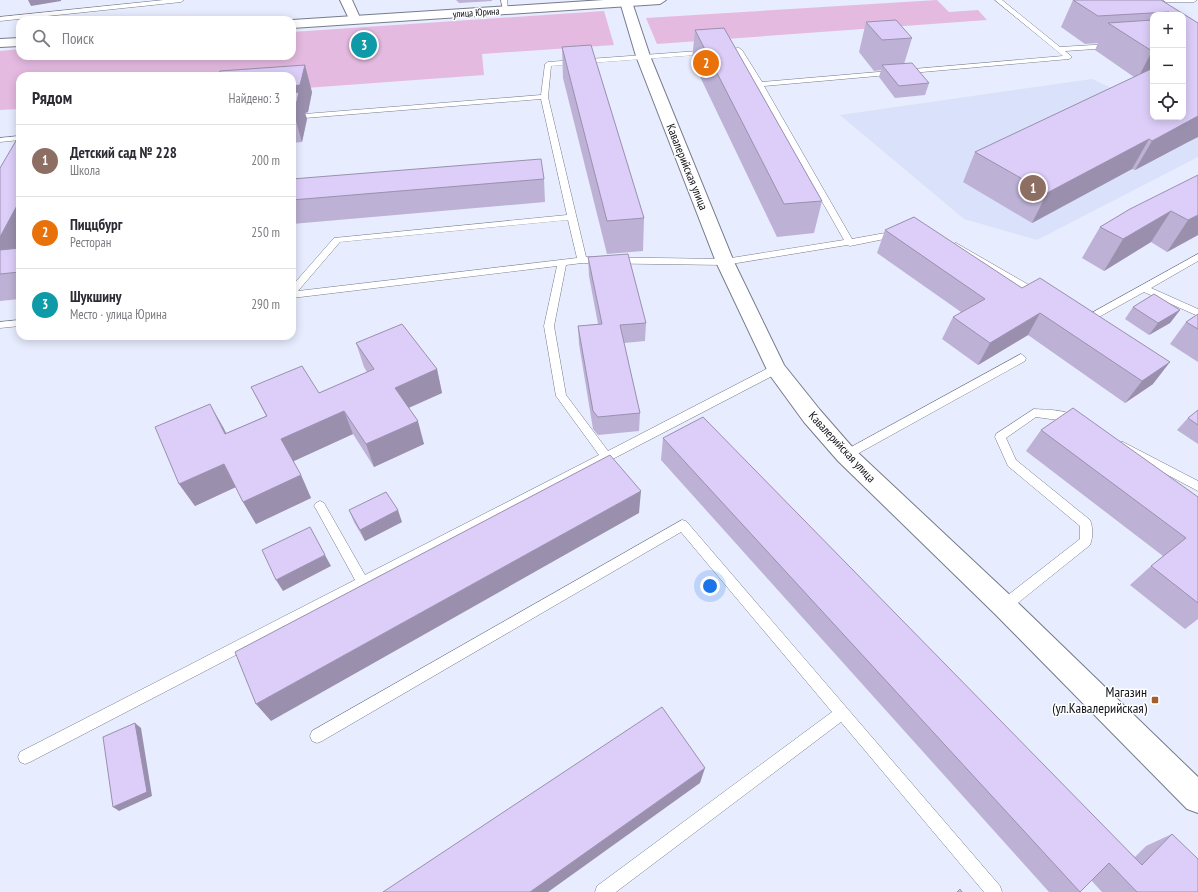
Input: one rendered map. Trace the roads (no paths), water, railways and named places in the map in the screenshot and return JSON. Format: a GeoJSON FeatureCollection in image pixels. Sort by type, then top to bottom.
{"type":"FeatureCollection","features":[{"type":"Feature","properties":{"kind":"street"},"geometry":{"type":"LineString","coordinates":[[346,0],[355,20]]}},
{"type":"Feature","properties":{"kind":"street","name":"улица Юрина"},"geometry":{"type":"LineString","coordinates":[[296,24],[355,20],[505,5],[660,0]]}},
{"type":"Feature","properties":{"kind":"street","name":"Кавалерийская улица"},"geometry":{"type":"LineString","coordinates":[[626,2],[643,56],[725,262],[776,369],[812,416],[846,455],[1004,606],[1198,798]]}},
{"type":"Feature","properties":{"kind":"street"},"geometry":{"type":"LineString","coordinates":[[0,44],[16,42]]}},
{"type":"Feature","properties":{"kind":"lane"},"geometry":{"type":"LineString","coordinates":[[29,16],[181,0]]}},
{"type":"Feature","properties":{"kind":"lane"},"geometry":{"type":"LineString","coordinates":[[760,84],[1069,56],[998,0]]}},
{"type":"Feature","properties":{"kind":"lane"},"geometry":{"type":"LineString","coordinates":[[1166,0],[1194,0]]}},
{"type":"Feature","properties":{"kind":"lane"},"geometry":{"type":"LineString","coordinates":[[0,19],[16,17]]}},
{"type":"Feature","properties":{"kind":"lane"},"geometry":{"type":"LineString","coordinates":[[1059,49],[1114,46]]}},
{"type":"Feature","properties":{"kind":"lane"},"geometry":{"type":"LineString","coordinates":[[582,260],[544,97],[548,64],[643,56],[739,50],[760,84],[850,243]]}},
{"type":"Feature","properties":{"kind":"lane"},"geometry":{"type":"LineString","coordinates":[[296,117],[544,97]]}},
{"type":"Feature","properties":{"kind":"lane"},"geometry":{"type":"LineString","coordinates":[[0,140],[16,138]]}},
{"type":"Feature","properties":{"kind":"lane"},"geometry":{"type":"LineString","coordinates":[[296,288],[337,240],[571,217]]}},
{"type":"Feature","properties":{"kind":"lane"},"geometry":{"type":"LineString","coordinates":[[296,293],[582,260],[725,262],[850,243],[904,233]]}},
{"type":"Feature","properties":{"kind":"lane"},"geometry":{"type":"LineString","coordinates":[[946,240],[1046,298]]}},
{"type":"Feature","properties":{"kind":"lane"},"geometry":{"type":"LineString","coordinates":[[1079,317],[1085,321],[1198,257]]}},
{"type":"Feature","properties":{"kind":"lane"},"geometry":{"type":"LineString","coordinates":[[562,262],[549,326],[561,396],[606,457]]}},
{"type":"Feature","properties":{"kind":"lane"},"geometry":{"type":"LineString","coordinates":[[1144,288],[1198,313]]}},
{"type":"Feature","properties":{"kind":"lane"},"geometry":{"type":"LineString","coordinates":[[0,325],[16,323]]}},
{"type":"Feature","properties":{"kind":"lane"},"geometry":{"type":"LineString","coordinates":[[846,455],[1021,358]]}},
{"type":"Feature","properties":{"kind":"lane"},"geometry":{"type":"LineString","coordinates":[[25,757],[776,369]]}},
{"type":"Feature","properties":{"kind":"lane"},"geometry":{"type":"LineString","coordinates":[[1004,606],[1086,541],[1086,524],[1012,463],[1000,436],[1034,413],[1067,417],[1088,428]]}},
{"type":"Feature","properties":{"kind":"lane"},"geometry":{"type":"LineString","coordinates":[[1115,442],[1198,486]]}},
{"type":"Feature","properties":{"kind":"lane"},"geometry":{"type":"LineString","coordinates":[[320,506],[363,583]]}},
{"type":"Feature","properties":{"kind":"lane"},"geometry":{"type":"LineString","coordinates":[[317,736],[682,525],[994,892]]}},
{"type":"Feature","properties":{"kind":"lane"},"geometry":{"type":"LineString","coordinates":[[603,892],[842,713]]}},
{"type":"Feature","properties":{"kind":"place","name":"Шукшину"},"geometry":{"type":"Point","coordinates":[364,45]}},
{"type":"Feature","properties":{"kind":"place","name":"Пиццбург"},"geometry":{"type":"Point","coordinates":[706,63]}},
{"type":"Feature","properties":{"kind":"place","name":"Детский сад № 228"},"geometry":{"type":"Point","coordinates":[1033,188]}},
{"type":"Feature","properties":{"kind":"place","name":"Магазин (ул.Кавалерийская)"},"geometry":{"type":"Point","coordinates":[1155,700]}}]}
